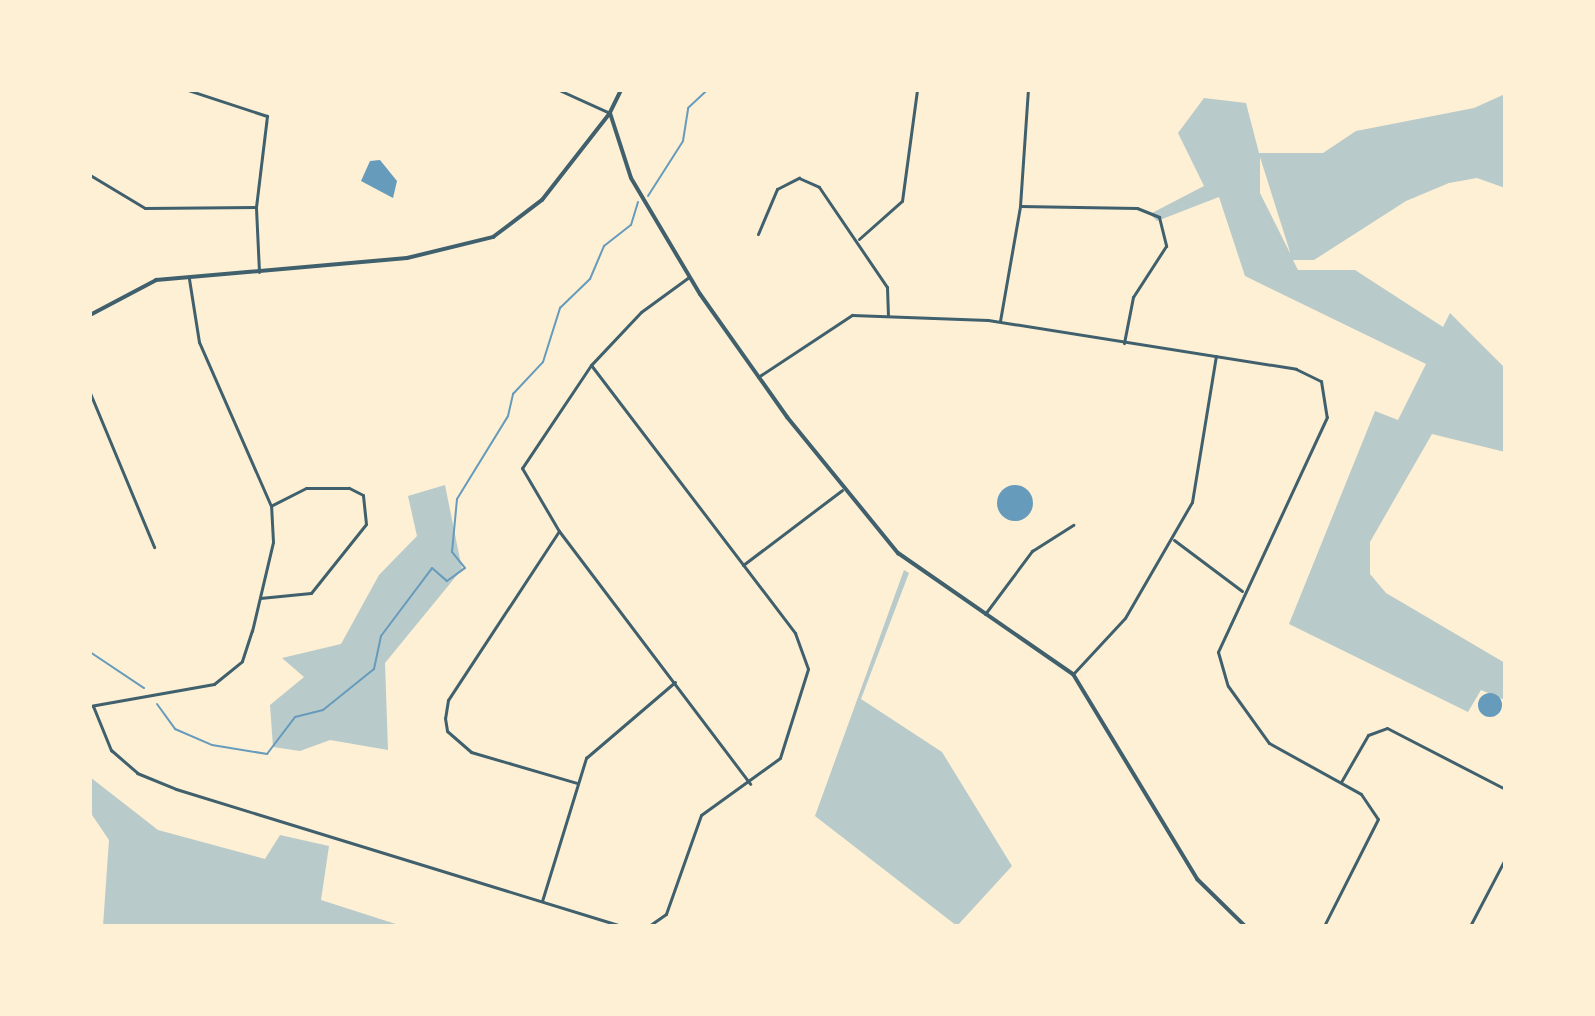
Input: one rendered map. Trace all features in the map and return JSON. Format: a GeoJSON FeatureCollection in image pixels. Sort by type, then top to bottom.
{"type":"FeatureCollection","features":[{"type":"Feature","properties":{"kind":"street"},"geometry":{"type":"LineString","coordinates":[[188,90],[267,116],[256,207],[259,272]]}},
{"type":"Feature","properties":{"kind":"street"},"geometry":{"type":"LineString","coordinates":[[559,90],[610,113],[631,178],[689,277],[842,490],[898,553],[1073,674],[1197,879],[1245,926]]}},
{"type":"Feature","properties":{"kind":"street"},"geometry":{"type":"LineString","coordinates":[[90,315],[137,285],[407,258],[493,237],[542,200],[610,113],[621,90]]}},
{"type":"Feature","properties":{"kind":"street"},"geometry":{"type":"LineString","coordinates":[[859,239],[902,201],[917,90]]}},
{"type":"Feature","properties":{"kind":"street"},"geometry":{"type":"LineString","coordinates":[[1000,321],[1020,206],[1028,90]]}},
{"type":"Feature","properties":{"kind":"street"},"geometry":{"type":"LineString","coordinates":[[90,175],[145,208],[256,207]]}},
{"type":"Feature","properties":{"kind":"street"},"geometry":{"type":"LineString","coordinates":[[758,234],[777,189],[799,178],[819,187],[859,239],[887,287],[888,316]]}},
{"type":"Feature","properties":{"kind":"street"},"geometry":{"type":"LineString","coordinates":[[1020,206],[1137,208],[1159,217],[1166,246],[1133,297],[1124,343]]}},
{"type":"Feature","properties":{"kind":"street"},"geometry":{"type":"LineString","coordinates":[[689,277],[641,312],[591,365],[522,468],[559,531],[750,784]]}},
{"type":"Feature","properties":{"kind":"street"},"geometry":{"type":"LineString","coordinates":[[189,279],[199,342],[271,506],[273,542],[260,598],[233,673],[193,689],[91,706],[111,750],[137,773],[176,789],[621,926]]}},
{"type":"Feature","properties":{"kind":"street"},"geometry":{"type":"LineString","coordinates":[[758,377],[842,318],[888,316],[1000,321],[1312,374],[1329,405],[1242,591],[1218,652],[1228,686],[1269,743],[1361,794],[1378,819],[1324,926]]}},
{"type":"Feature","properties":{"kind":"street"},"geometry":{"type":"LineString","coordinates":[[1073,674],[1125,618],[1174,540],[1192,502],[1216,356]]}},
{"type":"Feature","properties":{"kind":"street"},"geometry":{"type":"LineString","coordinates":[[591,365],[795,633],[808,669],[780,758],[692,828],[666,914],[649,926]]}},
{"type":"Feature","properties":{"kind":"street"},"geometry":{"type":"LineString","coordinates":[[90,393],[154,547]]}},
{"type":"Feature","properties":{"kind":"street"},"geometry":{"type":"LineString","coordinates":[[260,598],[311,593],[366,524],[363,495],[349,488],[306,488],[271,506]]}},
{"type":"Feature","properties":{"kind":"street"},"geometry":{"type":"LineString","coordinates":[[741,566],[842,490]]}},
{"type":"Feature","properties":{"kind":"street"},"geometry":{"type":"LineString","coordinates":[[1505,517],[1505,555]]}},
{"type":"Feature","properties":{"kind":"street"},"geometry":{"type":"LineString","coordinates":[[985,614],[1032,551],[1073,525]]}},
{"type":"Feature","properties":{"kind":"street"},"geometry":{"type":"LineString","coordinates":[[559,531],[448,700],[445,718],[447,731],[471,752],[577,783]]}},
{"type":"Feature","properties":{"kind":"street"},"geometry":{"type":"LineString","coordinates":[[1174,540],[1242,591]]}},
{"type":"Feature","properties":{"kind":"street"},"geometry":{"type":"LineString","coordinates":[[542,901],[577,783],[599,743],[675,682]]}},
{"type":"Feature","properties":{"kind":"street"},"geometry":{"type":"LineString","coordinates":[[1341,783],[1368,735],[1387,728],[1505,789]]}},
{"type":"Feature","properties":{"kind":"street"},"geometry":{"type":"LineString","coordinates":[[1470,926],[1505,859]]}},
{"type":"Feature","properties":{"kind":"shaded area"},"geometry":{"type":"Polygon","coordinates":[[[1505,94],[1505,188],[1477,178],[1449,183],[1406,201],[1314,260],[1293,260],[1298,270],[1355,270],[1443,327],[1450,313],[1505,368],[1505,452],[1432,434],[1370,542],[1370,574],[1386,593],[1505,663],[1505,700],[1481,690],[1468,712],[1289,624],[1375,411],[1398,420],[1426,364],[1245,276],[1219,197],[1157,221],[1150,214],[1204,186],[1178,133],[1204,98],[1246,103],[1259,153],[1323,153],[1356,131],[1474,108],[1505,94]],[[1260,157],[1260,193],[1290,253],[1260,157]]]}},
{"type":"Feature","properties":{"kind":"shaded area"},"geometry":{"type":"Polygon","coordinates":[[[445,485],[462,569],[385,663],[388,750],[330,740],[300,751],[273,747],[270,705],[304,677],[282,658],[341,644],[379,575],[417,536],[408,496],[445,485]]]}},
{"type":"Feature","properties":{"kind":"shaded area"},"geometry":{"type":"Polygon","coordinates":[[[904,570],[909,573],[861,699],[942,752],[1012,866],[957,926],[815,816],[904,570]]]}},
{"type":"Feature","properties":{"kind":"shaded area"},"geometry":{"type":"Polygon","coordinates":[[[90,777],[158,830],[265,859],[280,835],[329,846],[321,900],[402,926],[103,926],[109,840],[90,812],[90,777]]]}},
{"type":"Feature","properties":{"kind":"water"},"geometry":{"type":"Polygon","coordinates":[[[380,160],[397,181],[393,198],[361,181],[370,161],[380,160]]]}},
{"type":"Feature","properties":{"kind":"water"},"geometry":{"type":"Polygon","coordinates":[[[1015,485],[1028,490],[1033,503],[1028,516],[1015,521],[1002,516],[997,503],[1002,490],[1015,485]]]}},
{"type":"Feature","properties":{"kind":"water"},"geometry":{"type":"Polygon","coordinates":[[[1490,693],[1498,697],[1502,705],[1498,713],[1490,717],[1482,713],[1478,705],[1482,697],[1490,693]]]}},
{"type":"Feature","properties":{"kind":"waterway"},"geometry":{"type":"LineString","coordinates":[[648,196],[683,141],[688,108],[707,90]]}},
{"type":"Feature","properties":{"kind":"waterway"},"geometry":{"type":"LineString","coordinates":[[157,704],[175,729],[212,745],[267,754],[295,717],[323,710],[374,669],[381,636],[432,568],[447,581],[465,568],[452,552],[457,499],[508,416],[513,394],[543,362],[560,308],[590,279],[604,246],[631,225],[638,202]]}},
{"type":"Feature","properties":{"kind":"waterway"},"geometry":{"type":"LineString","coordinates":[[90,652],[144,688]]}}]}
